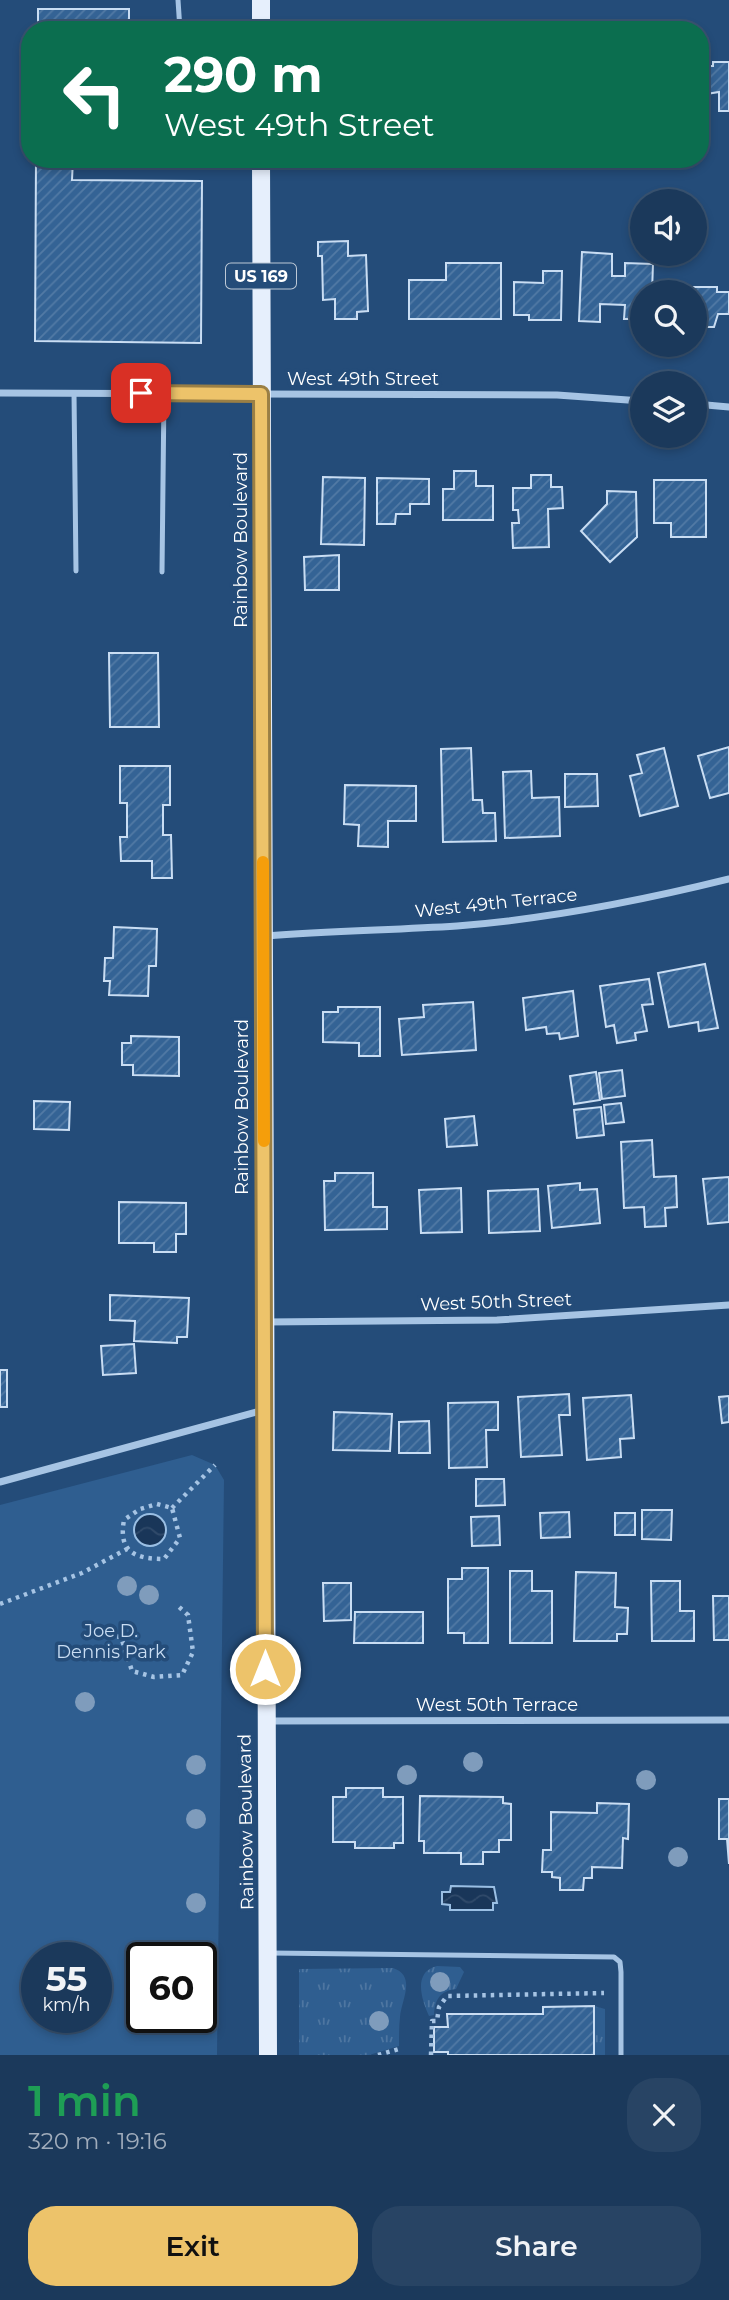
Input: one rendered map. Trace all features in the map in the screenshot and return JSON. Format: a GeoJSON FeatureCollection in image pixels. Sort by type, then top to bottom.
{"type":"FeatureCollection","features":[{"type":"Feature","properties":{"kind":"main road"},"geometry":{"type":"LineString","coordinates":[[261,0],[261,21]]}},
{"type":"Feature","properties":{"kind":"main road","name":"Rainbow Boulevard"},"geometry":{"type":"LineString","coordinates":[[261,168],[265,1721],[270,1953],[268,2055]]}},
{"type":"Feature","properties":{"kind":"street","name":"West 49th Street"},"geometry":{"type":"LineString","coordinates":[[0,393],[557,395],[630,400]]}},
{"type":"Feature","properties":{"kind":"street"},"geometry":{"type":"LineString","coordinates":[[707,405],[729,407]]}},
{"type":"Feature","properties":{"kind":"street","name":"West 49th Terrace"},"geometry":{"type":"LineString","coordinates":[[263,937],[457,926],[563,914],[660,896],[729,878]]}},
{"type":"Feature","properties":{"kind":"street","name":"West 50th Street"},"geometry":{"type":"LineString","coordinates":[[264,1322],[497,1320],[729,1305]]}},
{"type":"Feature","properties":{"kind":"street"},"geometry":{"type":"LineString","coordinates":[[0,1482],[264,1410]]}},
{"type":"Feature","properties":{"kind":"street","name":"West 50th Terrace"},"geometry":{"type":"LineString","coordinates":[[265,1721],[729,1720]]}},
{"type":"Feature","properties":{"kind":"lane"},"geometry":{"type":"LineString","coordinates":[[178,0],[179,21]]}},
{"type":"Feature","properties":{"kind":"lane"},"geometry":{"type":"LineString","coordinates":[[74,393],[76,571]]}},
{"type":"Feature","properties":{"kind":"lane"},"geometry":{"type":"LineString","coordinates":[[162,572],[164,393]]}},
{"type":"Feature","properties":{"kind":"lane"},"geometry":{"type":"LineString","coordinates":[[270,1953],[614,1957],[620,1962],[621,1972],[621,2055]]}},
{"type":"Feature","properties":{"kind":"path"},"geometry":{"type":"LineString","coordinates":[[172,1508],[215,1465]]}},
{"type":"Feature","properties":{"kind":"path"},"geometry":{"type":"LineString","coordinates":[[157,1504],[172,1508],[180,1538],[174,1550],[164,1559],[146,1559],[127,1549],[121,1537],[124,1520],[140,1509],[157,1504]]}},
{"type":"Feature","properties":{"kind":"path"},"geometry":{"type":"LineString","coordinates":[[0,1604],[82,1573],[127,1549]]}},
{"type":"Feature","properties":{"kind":"path"},"geometry":{"type":"LineString","coordinates":[[92,1633],[121,1637],[132,1671],[154,1677],[182,1675],[193,1652],[188,1615],[178,1606]]}},
{"type":"Feature","properties":{"kind":"path"},"geometry":{"type":"LineString","coordinates":[[431,2055],[429,2045],[432,2021],[438,2021],[440,2002],[452,1994],[605,1993]]}},
{"type":"Feature","properties":{"kind":"path"},"geometry":{"type":"LineString","coordinates":[[378,2055],[399,2049]]}},
{"type":"Feature","properties":{"kind":"green space","name":"Joe D. Dennis Park"},"geometry":{"type":"Polygon","coordinates":[[[192,1455],[215,1465],[224,1480],[217,2055],[0,2055],[0,1505],[192,1455]]]}},
{"type":"Feature","properties":{"kind":"green space"},"geometry":{"type":"Polygon","coordinates":[[[437,1966],[460,1967],[464,1972],[456,1989],[439,1997],[434,2015],[429,2016],[421,1986],[424,1974],[437,1966]]]}},
{"type":"Feature","properties":{"kind":"green space"},"geometry":{"type":"Polygon","coordinates":[[[393,1968],[400,1972],[406,1983],[400,2017],[399,2046],[369,2055],[299,2055],[299,1969],[393,1968]]]}},
{"type":"Feature","properties":{"kind":"green space"},"geometry":{"type":"Polygon","coordinates":[[[594,2006],[605,2009],[605,2055],[594,2055],[594,2006]]]}},
{"type":"Feature","properties":{"kind":"water"},"geometry":{"type":"Polygon","coordinates":[[[150,1514],[162,1518],[166,1530],[162,1542],[150,1546],[138,1542],[134,1530],[138,1518],[150,1514]]]}},
{"type":"Feature","properties":{"kind":"water"},"geometry":{"type":"Polygon","coordinates":[[[451,1886],[494,1887],[497,1903],[493,1903],[493,1910],[450,1910],[450,1905],[442,1904],[442,1892],[450,1892],[451,1886]]]}},
{"type":"Feature","properties":{"kind":"building"},"geometry":{"type":"Polygon","coordinates":[[[38,9],[129,9],[129,21],[38,21],[38,9]]]}},
{"type":"Feature","properties":{"kind":"building"},"geometry":{"type":"Polygon","coordinates":[[[713,62],[729,62],[729,111],[719,111],[719,92],[709,94],[709,66],[713,66],[713,62]]]}},
{"type":"Feature","properties":{"kind":"building"},"geometry":{"type":"Polygon","coordinates":[[[36,168],[73,168],[72,180],[202,181],[201,343],[35,341],[36,168]]]}},
{"type":"Feature","properties":{"kind":"building"},"geometry":{"type":"Polygon","coordinates":[[[348,241],[348,256],[366,255],[368,311],[357,312],[357,319],[335,319],[335,299],[323,300],[322,256],[318,256],[318,242],[348,241]]]}},
{"type":"Feature","properties":{"kind":"building"},"geometry":{"type":"Polygon","coordinates":[[[582,252],[612,254],[612,276],[625,276],[625,263],[630,263],[630,266],[653,266],[652,280],[630,280],[630,319],[624,319],[625,305],[600,304],[600,322],[579,321],[582,252]]]}},
{"type":"Feature","properties":{"kind":"building"},"geometry":{"type":"Polygon","coordinates":[[[446,263],[501,263],[501,319],[409,319],[409,280],[446,280],[446,263]]]}},
{"type":"Feature","properties":{"kind":"building"},"geometry":{"type":"Polygon","coordinates":[[[543,271],[562,271],[561,320],[529,320],[529,315],[514,315],[514,282],[543,283],[543,271]]]}},
{"type":"Feature","properties":{"kind":"building"},"geometry":{"type":"Polygon","coordinates":[[[707,287],[717,287],[717,292],[729,292],[729,314],[718,314],[714,327],[707,327],[707,287]]]}},
{"type":"Feature","properties":{"kind":"building"},"geometry":{"type":"Polygon","coordinates":[[[454,471],[476,471],[476,486],[493,486],[493,520],[443,520],[443,489],[454,489],[454,471]]]}},
{"type":"Feature","properties":{"kind":"building"},"geometry":{"type":"Polygon","coordinates":[[[531,475],[551,475],[551,487],[562,487],[563,508],[548,509],[549,547],[513,548],[512,523],[519,523],[518,510],[513,510],[513,488],[531,488],[531,475]]]}},
{"type":"Feature","properties":{"kind":"building"},"geometry":{"type":"Polygon","coordinates":[[[323,477],[365,478],[364,545],[321,544],[323,477]]]}},
{"type":"Feature","properties":{"kind":"building"},"geometry":{"type":"Polygon","coordinates":[[[377,478],[429,479],[429,504],[410,504],[410,514],[396,514],[395,524],[377,524],[377,478]]]}},
{"type":"Feature","properties":{"kind":"building"},"geometry":{"type":"Polygon","coordinates":[[[654,480],[706,480],[706,537],[671,537],[671,523],[654,523],[654,480]]]}},
{"type":"Feature","properties":{"kind":"building"},"geometry":{"type":"Polygon","coordinates":[[[607,491],[636,492],[637,537],[610,562],[581,531],[607,504],[607,491]]]}},
{"type":"Feature","properties":{"kind":"building"},"geometry":{"type":"Polygon","coordinates":[[[339,555],[339,590],[305,590],[304,557],[339,555]]]}},
{"type":"Feature","properties":{"kind":"building"},"geometry":{"type":"Polygon","coordinates":[[[109,653],[158,653],[159,727],[110,727],[109,653]]]}},
{"type":"Feature","properties":{"kind":"building"},"geometry":{"type":"Polygon","coordinates":[[[729,747],[729,793],[710,798],[698,756],[729,747]]]}},
{"type":"Feature","properties":{"kind":"building"},"geometry":{"type":"Polygon","coordinates":[[[471,748],[473,800],[482,800],[483,813],[495,813],[496,841],[443,842],[441,749],[471,748]]]}},
{"type":"Feature","properties":{"kind":"building"},"geometry":{"type":"Polygon","coordinates":[[[664,748],[678,806],[640,816],[630,776],[642,773],[637,755],[664,748]]]}},
{"type":"Feature","properties":{"kind":"building"},"geometry":{"type":"Polygon","coordinates":[[[120,766],[170,766],[170,805],[163,805],[163,835],[171,835],[172,878],[152,878],[152,861],[121,861],[120,837],[127,837],[127,803],[120,803],[120,766]]]}},
{"type":"Feature","properties":{"kind":"building"},"geometry":{"type":"Polygon","coordinates":[[[531,771],[532,798],[559,797],[560,836],[505,838],[503,772],[531,771]]]}},
{"type":"Feature","properties":{"kind":"building"},"geometry":{"type":"Polygon","coordinates":[[[565,774],[597,774],[598,806],[565,807],[565,774]]]}},
{"type":"Feature","properties":{"kind":"building"},"geometry":{"type":"Polygon","coordinates":[[[345,785],[416,786],[416,821],[388,821],[388,847],[358,846],[359,825],[344,824],[345,785]]]}},
{"type":"Feature","properties":{"kind":"building"},"geometry":{"type":"Polygon","coordinates":[[[114,927],[157,929],[156,966],[149,966],[148,996],[109,995],[110,981],[104,981],[105,958],[113,958],[114,927]]]}},
{"type":"Feature","properties":{"kind":"building"},"geometry":{"type":"Polygon","coordinates":[[[705,964],[718,1028],[699,1031],[698,1022],[669,1027],[658,973],[705,964]]]}},
{"type":"Feature","properties":{"kind":"building"},"geometry":{"type":"Polygon","coordinates":[[[649,979],[653,1004],[642,1005],[647,1031],[635,1033],[636,1040],[617,1043],[614,1025],[606,1027],[600,986],[649,979]]]}},
{"type":"Feature","properties":{"kind":"building"},"geometry":{"type":"Polygon","coordinates":[[[573,991],[578,1036],[560,1039],[559,1033],[547,1034],[546,1027],[526,1030],[523,998],[573,991]]]}},
{"type":"Feature","properties":{"kind":"building"},"geometry":{"type":"Polygon","coordinates":[[[473,1002],[476,1050],[402,1055],[399,1019],[424,1017],[423,1005],[473,1002]]]}},
{"type":"Feature","properties":{"kind":"building"},"geometry":{"type":"Polygon","coordinates":[[[338,1007],[380,1007],[380,1056],[359,1056],[359,1043],[323,1042],[323,1012],[338,1012],[338,1007]]]}},
{"type":"Feature","properties":{"kind":"building"},"geometry":{"type":"Polygon","coordinates":[[[131,1036],[179,1037],[179,1076],[133,1075],[133,1065],[122,1065],[122,1043],[131,1043],[131,1036]]]}},
{"type":"Feature","properties":{"kind":"building"},"geometry":{"type":"Polygon","coordinates":[[[622,1070],[625,1096],[602,1099],[599,1073],[622,1070]]]}},
{"type":"Feature","properties":{"kind":"building"},"geometry":{"type":"Polygon","coordinates":[[[596,1072],[600,1100],[574,1104],[570,1076],[596,1072]]]}},
{"type":"Feature","properties":{"kind":"building"},"geometry":{"type":"Polygon","coordinates":[[[34,1101],[70,1102],[69,1130],[34,1129],[34,1101]]]}},
{"type":"Feature","properties":{"kind":"building"},"geometry":{"type":"Polygon","coordinates":[[[621,1103],[624,1122],[606,1124],[604,1105],[621,1103]]]}},
{"type":"Feature","properties":{"kind":"building"},"geometry":{"type":"Polygon","coordinates":[[[601,1107],[604,1135],[577,1138],[574,1110],[601,1107]]]}},
{"type":"Feature","properties":{"kind":"building"},"geometry":{"type":"Polygon","coordinates":[[[474,1116],[477,1145],[447,1147],[445,1119],[474,1116]]]}},
{"type":"Feature","properties":{"kind":"building"},"geometry":{"type":"Polygon","coordinates":[[[652,1140],[654,1177],[676,1176],[677,1207],[665,1208],[666,1226],[645,1227],[644,1207],[624,1208],[621,1142],[652,1140]]]}},
{"type":"Feature","properties":{"kind":"building"},"geometry":{"type":"Polygon","coordinates":[[[335,1173],[373,1173],[373,1207],[387,1207],[387,1229],[325,1230],[324,1181],[335,1181],[335,1173]]]}},
{"type":"Feature","properties":{"kind":"building"},"geometry":{"type":"Polygon","coordinates":[[[729,1177],[729,1222],[708,1224],[703,1179],[729,1177]]]}},
{"type":"Feature","properties":{"kind":"building"},"geometry":{"type":"Polygon","coordinates":[[[580,1183],[580,1190],[597,1189],[600,1223],[552,1228],[548,1186],[580,1183]]]}},
{"type":"Feature","properties":{"kind":"building"},"geometry":{"type":"Polygon","coordinates":[[[461,1188],[462,1232],[421,1233],[419,1190],[461,1188]]]}},
{"type":"Feature","properties":{"kind":"building"},"geometry":{"type":"Polygon","coordinates":[[[538,1189],[540,1231],[489,1233],[488,1191],[538,1189]]]}},
{"type":"Feature","properties":{"kind":"building"},"geometry":{"type":"Polygon","coordinates":[[[119,1202],[186,1203],[186,1234],[176,1234],[176,1252],[154,1252],[154,1243],[119,1243],[119,1202]]]}},
{"type":"Feature","properties":{"kind":"building"},"geometry":{"type":"Polygon","coordinates":[[[110,1295],[189,1298],[187,1337],[177,1337],[177,1343],[134,1341],[135,1321],[110,1320],[110,1295]]]}},
{"type":"Feature","properties":{"kind":"building"},"geometry":{"type":"Polygon","coordinates":[[[134,1344],[136,1373],[103,1375],[101,1346],[134,1344]]]}},
{"type":"Feature","properties":{"kind":"building"},"geometry":{"type":"Polygon","coordinates":[[[0,1370],[7,1370],[7,1407],[0,1407],[0,1370]]]}},
{"type":"Feature","properties":{"kind":"building"},"geometry":{"type":"Polygon","coordinates":[[[569,1394],[570,1415],[559,1415],[562,1455],[521,1457],[518,1397],[569,1394]]]}},
{"type":"Feature","properties":{"kind":"building"},"geometry":{"type":"Polygon","coordinates":[[[631,1395],[634,1438],[620,1439],[621,1457],[587,1460],[583,1398],[631,1395]]]}},
{"type":"Feature","properties":{"kind":"building"},"geometry":{"type":"Polygon","coordinates":[[[729,1396],[729,1422],[722,1423],[719,1397],[729,1396]]]}},
{"type":"Feature","properties":{"kind":"building"},"geometry":{"type":"Polygon","coordinates":[[[498,1402],[498,1430],[486,1430],[487,1467],[449,1468],[448,1403],[498,1402]]]}},
{"type":"Feature","properties":{"kind":"building"},"geometry":{"type":"Polygon","coordinates":[[[334,1412],[392,1414],[390,1451],[333,1450],[334,1412]]]}},
{"type":"Feature","properties":{"kind":"building"},"geometry":{"type":"Polygon","coordinates":[[[429,1421],[430,1453],[399,1453],[399,1422],[429,1421]]]}},
{"type":"Feature","properties":{"kind":"building"},"geometry":{"type":"Polygon","coordinates":[[[476,1479],[504,1479],[505,1505],[476,1506],[476,1479]]]}},
{"type":"Feature","properties":{"kind":"building"},"geometry":{"type":"Polygon","coordinates":[[[642,1510],[672,1510],[671,1540],[642,1539],[642,1510]]]}},
{"type":"Feature","properties":{"kind":"building"},"geometry":{"type":"Polygon","coordinates":[[[569,1512],[570,1537],[541,1538],[540,1513],[569,1512]]]}},
{"type":"Feature","properties":{"kind":"building"},"geometry":{"type":"Polygon","coordinates":[[[615,1513],[635,1513],[635,1535],[615,1535],[615,1513]]]}},
{"type":"Feature","properties":{"kind":"building"},"geometry":{"type":"Polygon","coordinates":[[[499,1516],[500,1545],[472,1546],[471,1517],[499,1516]]]}},
{"type":"Feature","properties":{"kind":"building"},"geometry":{"type":"Polygon","coordinates":[[[462,1568],[488,1568],[488,1643],[464,1643],[464,1633],[448,1633],[448,1579],[462,1579],[462,1568]]]}},
{"type":"Feature","properties":{"kind":"building"},"geometry":{"type":"Polygon","coordinates":[[[510,1571],[532,1571],[532,1591],[552,1591],[552,1643],[510,1643],[510,1571]]]}},
{"type":"Feature","properties":{"kind":"building"},"geometry":{"type":"Polygon","coordinates":[[[576,1572],[616,1573],[615,1607],[628,1608],[627,1634],[617,1634],[617,1641],[574,1641],[576,1572]]]}},
{"type":"Feature","properties":{"kind":"building"},"geometry":{"type":"Polygon","coordinates":[[[651,1581],[680,1581],[680,1611],[694,1611],[694,1641],[652,1641],[651,1581]]]}},
{"type":"Feature","properties":{"kind":"building"},"geometry":{"type":"Polygon","coordinates":[[[323,1583],[351,1583],[351,1620],[324,1621],[323,1583]]]}},
{"type":"Feature","properties":{"kind":"building"},"geometry":{"type":"Polygon","coordinates":[[[713,1596],[729,1596],[729,1640],[714,1640],[713,1596]]]}},
{"type":"Feature","properties":{"kind":"building"},"geometry":{"type":"Polygon","coordinates":[[[355,1612],[423,1612],[423,1643],[354,1643],[355,1612]]]}},
{"type":"Feature","properties":{"kind":"building"},"geometry":{"type":"Polygon","coordinates":[[[346,1788],[383,1788],[383,1797],[403,1797],[403,1843],[394,1843],[394,1848],[355,1848],[355,1842],[333,1842],[333,1797],[346,1797],[346,1788]]]}},
{"type":"Feature","properties":{"kind":"building"},"geometry":{"type":"Polygon","coordinates":[[[420,1796],[503,1797],[503,1803],[511,1804],[511,1840],[499,1840],[499,1852],[483,1852],[483,1864],[461,1864],[461,1853],[424,1853],[424,1841],[419,1841],[420,1796]]]}},
{"type":"Feature","properties":{"kind":"building"},"geometry":{"type":"Polygon","coordinates":[[[719,1799],[729,1799],[729,1864],[727,1839],[719,1839],[719,1799]]]}},
{"type":"Feature","properties":{"kind":"building"},"geometry":{"type":"Polygon","coordinates":[[[597,1803],[629,1804],[628,1839],[623,1838],[622,1868],[592,1867],[592,1878],[584,1878],[583,1890],[560,1890],[560,1878],[552,1877],[552,1872],[542,1872],[543,1850],[551,1850],[551,1812],[597,1813],[597,1803]]]}},
{"type":"Feature","properties":{"kind":"building"},"geometry":{"type":"Polygon","coordinates":[[[594,2006],[594,2055],[448,2055],[448,2052],[434,2052],[434,2027],[448,2027],[447,2014],[543,2014],[543,2007],[594,2006]]]}},
{"type":"Feature","properties":{"kind":"slow traffic"},"geometry":{"type":"LineString","coordinates":[[263,862],[264,1141]]}},
{"type":"Feature","properties":{"kind":"route"},"geometry":{"type":"LineString","coordinates":[[141,393],[261,394],[265,1669]]}}]}
